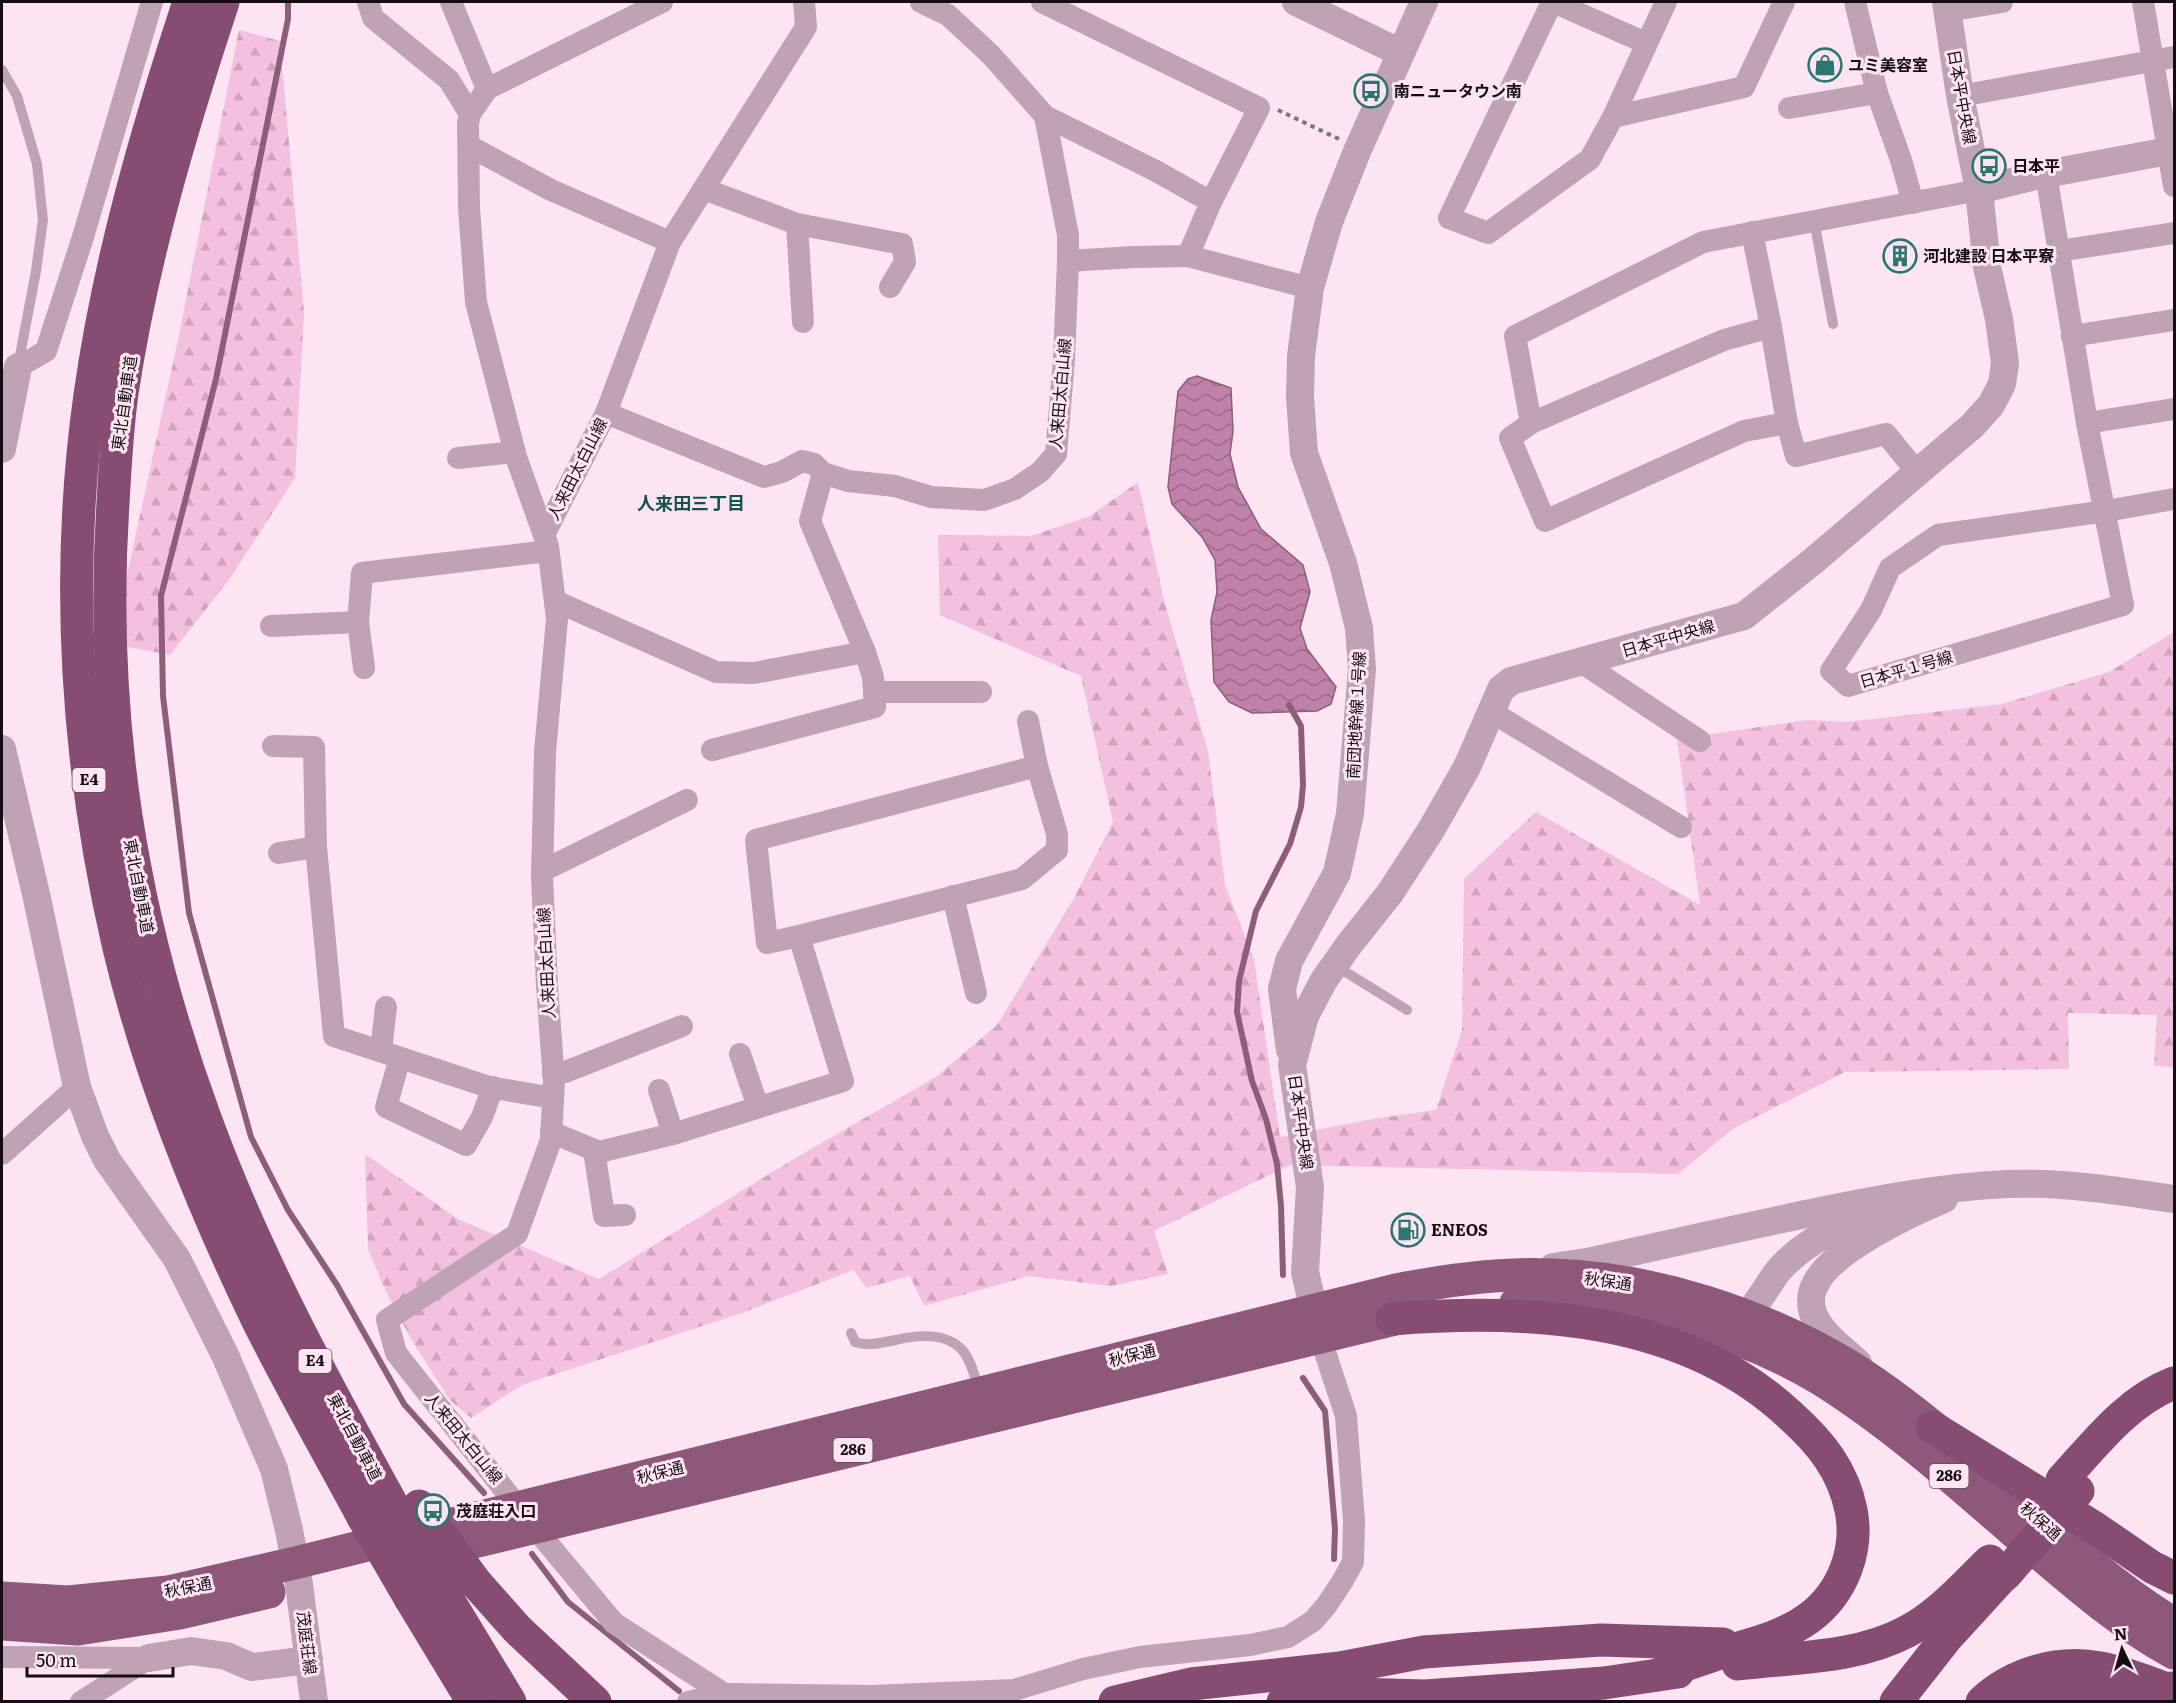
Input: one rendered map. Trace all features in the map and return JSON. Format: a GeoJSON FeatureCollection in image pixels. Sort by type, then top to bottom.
{"type":"FeatureCollection","features":[{"type":"Feature","properties":{"kind":"highway","name":"東北自動車道"},"geometry":{"type":"LineString","coordinates":[[189,2],[146,137],[104,313],[90,396],[81,482],[76,573],[78,662],[87,766],[102,869],[120,952],[147,1046],[213,1221],[258,1321],[363,1517],[473,1701]]}},
{"type":"Feature","properties":{"kind":"highway","name":"東北自動車道"},"geometry":{"type":"LineString","coordinates":[[223,2],[175,155],[155,235],[122,394],[109,569],[109,658],[117,759],[132,860],[150,945],[177,1037],[206,1120],[243,1208],[375,1441],[407,1508]]}},
{"type":"Feature","properties":{"kind":"highway","name":"秋保通"},"geometry":{"type":"LineString","coordinates":[[2,1624],[78,1629],[190,1611],[297,1574],[1316,1323],[1396,1290],[1512,1275],[1595,1278],[1674,1293],[1745,1315],[1816,1348],[1849,1366],[1886,1391],[1932,1427],[2103,1574],[2137,1600],[2175,1624]]}},
{"type":"Feature","properties":{"kind":"highway","name":"秋保通"},"geometry":{"type":"LineString","coordinates":[[526,1517],[980,1394],[1316,1323],[1392,1319],[1471,1305],[1585,1304],[1625,1310],[1706,1329],[1747,1343],[1818,1378],[1853,1401],[1930,1460],[2084,1592],[2122,1620],[2175,1653]]}},
{"type":"Feature","properties":{"kind":"highway"},"geometry":{"type":"LineString","coordinates":[[1115,1701],[1191,1684],[1283,1692],[1425,1696],[1604,1683],[1657,1676],[1762,1651],[1809,1619],[1835,1592],[1851,1555],[1852,1515],[1848,1494],[1839,1473],[1809,1432],[1754,1385],[1723,1367],[1658,1339],[1623,1329],[1585,1322],[1509,1315],[1392,1319]]}},
{"type":"Feature","properties":{"kind":"highway"},"geometry":{"type":"LineString","coordinates":[[1896,1701],[1998,1568],[2070,1486],[2122,1416],[2143,1399],[2175,1383]]}},
{"type":"Feature","properties":{"kind":"highway"},"geometry":{"type":"LineString","coordinates":[[2070,1486],[2136,1430],[2175,1404]]}},
{"type":"Feature","properties":{"kind":"highway"},"geometry":{"type":"LineString","coordinates":[[1932,1427],[2095,1528],[2152,1567],[2175,1578]]}},
{"type":"Feature","properties":{"kind":"highway"},"geometry":{"type":"LineString","coordinates":[[407,1508],[517,1629],[595,1701]]}},
{"type":"Feature","properties":{"kind":"highway"},"geometry":{"type":"LineString","coordinates":[[407,1508],[441,1588],[510,1701]]}},
{"type":"Feature","properties":{"kind":"highway"},"geometry":{"type":"LineString","coordinates":[[1283,1692],[1424,1666],[1602,1655],[1713,1656],[1762,1651],[1850,1650],[1905,1633],[1998,1568]]}},
{"type":"Feature","properties":{"kind":"highway","name":"秋保通"},"geometry":{"type":"LineString","coordinates":[[2,1598],[68,1602],[168,1592],[297,1574]]}},
{"type":"Feature","properties":{"kind":"highway"},"geometry":{"type":"LineString","coordinates":[[1283,1692],[1340,1668],[1424,1652],[1601,1640],[1655,1641],[1762,1651]]}},
{"type":"Feature","properties":{"kind":"highway"},"geometry":{"type":"LineString","coordinates":[[1655,1641],[1713,1656]]}},
{"type":"Feature","properties":{"kind":"highway"},"geometry":{"type":"LineString","coordinates":[[1361,1678],[1424,1652]]}},
{"type":"Feature","properties":{"kind":"highway"},"geometry":{"type":"LineString","coordinates":[[1657,1676],[1713,1656]]}},
{"type":"Feature","properties":{"kind":"highway"},"geometry":{"type":"LineString","coordinates":[[1361,1678],[1425,1696]]}},
{"type":"Feature","properties":{"kind":"highway"},"geometry":{"type":"LineString","coordinates":[[1984,1701],[2175,1690]]}},
{"type":"Feature","properties":{"kind":"highway"},"geometry":{"type":"LineString","coordinates":[[2054,1701],[2175,1690]]}},
{"type":"Feature","properties":{"kind":"street"},"geometry":{"type":"LineString","coordinates":[[2,449],[18,367],[46,351],[90,216],[152,2]]}},
{"type":"Feature","properties":{"kind":"street"},"geometry":{"type":"LineString","coordinates":[[368,2],[373,18],[449,80],[470,114]]}},
{"type":"Feature","properties":{"kind":"street"},"geometry":{"type":"LineString","coordinates":[[450,2],[487,89]]}},
{"type":"Feature","properties":{"kind":"street"},"geometry":{"type":"LineString","coordinates":[[620,2],[641,13]]}},
{"type":"Feature","properties":{"kind":"street"},"geometry":{"type":"LineString","coordinates":[[364,668],[358,622],[362,573],[546,543],[515,452],[476,302],[469,208],[470,114],[487,89],[662,2]]}},
{"type":"Feature","properties":{"kind":"street"},"geometry":{"type":"LineString","coordinates":[[606,412],[670,242],[806,27],[804,2]]}},
{"type":"Feature","properties":{"kind":"street"},"geometry":{"type":"LineString","coordinates":[[1042,2],[1259,108],[1211,202],[1188,256]]}},
{"type":"Feature","properties":{"kind":"street"},"geometry":{"type":"LineString","coordinates":[[1296,2],[1401,53]]}},
{"type":"Feature","properties":{"kind":"street"},"geometry":{"type":"LineString","coordinates":[[1068,261],[1188,256],[1310,288],[1329,222],[1358,148],[1424,2]]}},
{"type":"Feature","properties":{"kind":"street"},"geometry":{"type":"LineString","coordinates":[[1646,43],[1552,2],[1449,218],[1488,233],[1590,159],[1613,117],[1666,2]]}},
{"type":"Feature","properties":{"kind":"street"},"geometry":{"type":"LineString","coordinates":[[1613,117],[1744,87],[1785,2]]}},
{"type":"Feature","properties":{"kind":"street"},"geometry":{"type":"LineString","coordinates":[[1855,2],[1877,93],[1901,160],[1913,203]]}},
{"type":"Feature","properties":{"kind":"street"},"geometry":{"type":"LineString","coordinates":[[1947,6],[2002,2]]}},
{"type":"Feature","properties":{"kind":"street"},"geometry":{"type":"LineString","coordinates":[[2143,2],[2164,59],[2175,186]]}},
{"type":"Feature","properties":{"kind":"street"},"geometry":{"type":"LineString","coordinates":[[931,4],[948,15],[991,55],[1046,116],[1156,171],[1211,202]]}},
{"type":"Feature","properties":{"kind":"street","name":"日本平中央線"},"geometry":{"type":"LineString","coordinates":[[1316,1323],[1305,1272],[1310,1186],[1293,1065],[1305,1016],[1324,980],[1390,892],[1431,830],[1467,767],[1501,689],[1511,681],[1744,616],[1812,562],[1972,426],[1991,405],[2002,384],[2005,363],[1999,319],[1987,267],[1979,190],[1960,96],[1947,6]]}},
{"type":"Feature","properties":{"kind":"street"},"geometry":{"type":"LineString","coordinates":[[1960,96],[2164,59]]}},
{"type":"Feature","properties":{"kind":"street"},"geometry":{"type":"LineString","coordinates":[[1789,108],[1877,93]]}},
{"type":"Feature","properties":{"kind":"street","name":"人来田太白山線"},"geometry":{"type":"LineString","coordinates":[[526,1517],[396,1353],[387,1320],[517,1234],[550,1140],[553,1073],[546,986],[542,871],[545,752],[557,619],[546,543],[606,412],[764,477],[782,472],[801,461],[814,464],[823,473],[848,481],[895,486],[931,497],[984,500],[1016,489],[1040,472],[1056,454],[1064,359],[1068,261],[1068,235],[1046,116]]}},
{"type":"Feature","properties":{"kind":"street"},"geometry":{"type":"LineString","coordinates":[[469,146],[551,190],[670,242]]}},
{"type":"Feature","properties":{"kind":"street"},"geometry":{"type":"LineString","coordinates":[[1531,423],[1515,336],[1703,242],[1913,203],[2172,150]]}},
{"type":"Feature","properties":{"kind":"street","name":"日本平１号線"},"geometry":{"type":"LineString","coordinates":[[2046,174],[2087,423],[2106,511],[2123,606],[1848,686],[1831,671],[1871,610],[1890,568],[1938,535],[2106,511],[2175,499]]}},
{"type":"Feature","properties":{"kind":"street"},"geometry":{"type":"LineString","coordinates":[[704,189],[797,224],[902,244],[905,262],[890,287]]}},
{"type":"Feature","properties":{"kind":"street"},"geometry":{"type":"LineString","coordinates":[[797,224],[803,322]]}},
{"type":"Feature","properties":{"kind":"street"},"geometry":{"type":"LineString","coordinates":[[1752,232],[1796,456],[1886,434],[1917,472]]}},
{"type":"Feature","properties":{"kind":"street"},"geometry":{"type":"LineString","coordinates":[[2059,251],[2175,233]]}},
{"type":"Feature","properties":{"kind":"street","name":"南団地幹線１号線"},"geometry":{"type":"LineString","coordinates":[[1293,1065],[1282,988],[1289,961],[1337,873],[1350,814],[1362,669],[1359,628],[1343,563],[1304,453],[1300,397],[1301,356],[1310,288]]}},
{"type":"Feature","properties":{"kind":"street"},"geometry":{"type":"LineString","coordinates":[[2072,336],[2175,320]]}},
{"type":"Feature","properties":{"kind":"street"},"geometry":{"type":"LineString","coordinates":[[1771,327],[1724,340],[1531,423],[1510,438],[1545,521],[1744,431],[1788,423]]}},
{"type":"Feature","properties":{"kind":"street"},"geometry":{"type":"LineString","coordinates":[[2087,423],[2175,409]]}},
{"type":"Feature","properties":{"kind":"street"},"geometry":{"type":"LineString","coordinates":[[458,458],[515,452]]}},
{"type":"Feature","properties":{"kind":"street"},"geometry":{"type":"LineString","coordinates":[[823,473],[810,521],[865,652],[873,677],[875,707]]}},
{"type":"Feature","properties":{"kind":"street"},"geometry":{"type":"LineString","coordinates":[[555,601],[716,672],[754,673],[865,652]]}},
{"type":"Feature","properties":{"kind":"street"},"geometry":{"type":"LineString","coordinates":[[271,626],[358,622]]}},
{"type":"Feature","properties":{"kind":"street"},"geometry":{"type":"LineString","coordinates":[[1581,662],[1700,741]]}},
{"type":"Feature","properties":{"kind":"street"},"geometry":{"type":"LineString","coordinates":[[712,750],[875,707],[981,692]]}},
{"type":"Feature","properties":{"kind":"street"},"geometry":{"type":"LineString","coordinates":[[1490,711],[1681,827]]}},
{"type":"Feature","properties":{"kind":"street"},"geometry":{"type":"LineString","coordinates":[[1028,720],[1037,766],[1057,834],[1057,850],[1022,879],[767,943],[756,840],[1037,766]]}},
{"type":"Feature","properties":{"kind":"street"},"geometry":{"type":"LineString","coordinates":[[273,746],[314,747],[316,847],[334,1036],[493,1088],[553,1098]]}},
{"type":"Feature","properties":{"kind":"street","name":"茂庭荘線"},"geometry":{"type":"LineString","coordinates":[[2,749],[77,1087],[94,1136],[107,1160],[177,1259],[225,1355],[274,1469],[297,1574],[314,1701]]}},
{"type":"Feature","properties":{"kind":"street"},"geometry":{"type":"LineString","coordinates":[[542,871],[687,800]]}},
{"type":"Feature","properties":{"kind":"street"},"geometry":{"type":"LineString","coordinates":[[279,853],[316,847]]}},
{"type":"Feature","properties":{"kind":"street"},"geometry":{"type":"LineString","coordinates":[[953,896],[976,993]]}},
{"type":"Feature","properties":{"kind":"street"},"geometry":{"type":"LineString","coordinates":[[551,1132],[599,1152],[674,1134],[843,1081],[799,936]]}},
{"type":"Feature","properties":{"kind":"street"},"geometry":{"type":"LineString","coordinates":[[386,1007],[390,1054],[386,1107],[466,1145],[482,1117],[493,1088]]}},
{"type":"Feature","properties":{"kind":"street"},"geometry":{"type":"LineString","coordinates":[[553,1073],[565,1072],[682,1026]]}},
{"type":"Feature","properties":{"kind":"street"},"geometry":{"type":"LineString","coordinates":[[740,1054],[758,1107]]}},
{"type":"Feature","properties":{"kind":"street"},"geometry":{"type":"LineString","coordinates":[[2,1154],[77,1087]]}},
{"type":"Feature","properties":{"kind":"street"},"geometry":{"type":"LineString","coordinates":[[659,1089],[674,1134]]}},
{"type":"Feature","properties":{"kind":"street"},"geometry":{"type":"LineString","coordinates":[[594,1150],[604,1216],[625,1215]]}},
{"type":"Feature","properties":{"kind":"street"},"geometry":{"type":"LineString","coordinates":[[1706,1329],[1745,1315],[1778,1271],[1796,1253],[1816,1239],[1862,1218],[1900,1206],[2007,1184]]}},
{"type":"Feature","properties":{"kind":"street"},"geometry":{"type":"LineString","coordinates":[[1468,1279],[1592,1261],[1891,1197],[1968,1187],[2007,1184],[2072,1186],[2175,1199]]}},
{"type":"Feature","properties":{"kind":"street"},"geometry":{"type":"LineString","coordinates":[[1886,1391],[1822,1328],[1815,1318],[1811,1306],[1815,1284],[1835,1261],[1884,1227],[1929,1205],[1968,1191]]}},
{"type":"Feature","properties":{"kind":"street"},"geometry":{"type":"LineString","coordinates":[[688,1701],[1014,1690],[1083,1669],[1140,1657],[1250,1645],[1288,1637],[1313,1621],[1326,1606],[1353,1562],[1354,1521],[1346,1416],[1316,1323]]}},
{"type":"Feature","properties":{"kind":"street"},"geometry":{"type":"LineString","coordinates":[[526,1517],[614,1623],[731,1698]]}},
{"type":"Feature","properties":{"kind":"street"},"geometry":{"type":"LineString","coordinates":[[2,1657],[149,1658],[191,1652],[226,1656],[252,1667],[309,1660]]}},
{"type":"Feature","properties":{"kind":"street"},"geometry":{"type":"LineString","coordinates":[[81,1701],[149,1658]]}},
{"type":"Feature","properties":{"kind":"lane"},"geometry":{"type":"LineString","coordinates":[[2,70],[17,96],[37,164],[43,220],[18,367]]}},
{"type":"Feature","properties":{"kind":"lane"},"geometry":{"type":"LineString","coordinates":[[1814,220],[1833,324]]}},
{"type":"Feature","properties":{"kind":"lane"},"geometry":{"type":"LineString","coordinates":[[1335,964],[1407,1010]]}},
{"type":"Feature","properties":{"kind":"lane"},"geometry":{"type":"LineString","coordinates":[[851,1333],[855,1342],[863,1345],[927,1335],[947,1341],[962,1350],[971,1366],[980,1394]]}},
{"type":"Feature","properties":{"kind":"path"},"geometry":{"type":"LineString","coordinates":[[1259,108],[1274,108],[1358,148]]}},
{"type":"Feature","properties":{"kind":"green space"},"geometry":{"type":"Polygon","coordinates":[[[239,30],[280,41],[304,313],[295,478],[231,577],[170,655],[112,644],[178,340],[239,30]]]}},
{"type":"Feature","properties":{"kind":"green space"},"geometry":{"type":"Polygon","coordinates":[[[1138,482],[1164,600],[1208,751],[1225,885],[1254,959],[1280,1137],[1378,1118],[1436,1110],[1462,1030],[1464,879],[1536,812],[1700,905],[1677,739],[1808,720],[1847,722],[2002,704],[2109,672],[2174,632],[2174,1067],[2154,1066],[2157,1015],[2068,1013],[2069,1069],[1845,1072],[1734,1128],[1678,1174],[1290,1165],[1154,1231],[1168,1274],[1111,1286],[1029,1276],[924,1306],[910,1276],[866,1288],[854,1270],[739,1314],[522,1385],[471,1418],[450,1400],[414,1344],[387,1294],[368,1249],[365,1154],[458,1219],[599,1279],[797,1157],[936,1077],[997,1025],[1074,898],[1113,822],[1081,676],[940,615],[938,535],[1031,536],[1090,516],[1138,482]]]}},
{"type":"Feature","properties":{"kind":"water"},"geometry":{"type":"Polygon","coordinates":[[[1197,376],[1231,388],[1233,431],[1230,454],[1238,487],[1261,529],[1303,565],[1310,592],[1300,628],[1307,649],[1336,687],[1331,704],[1317,711],[1252,713],[1229,702],[1214,682],[1211,620],[1217,592],[1215,560],[1202,537],[1172,504],[1168,487],[1178,391],[1188,379],[1197,376]]]}},
{"type":"Feature","properties":{"kind":"waterway"},"geometry":{"type":"LineString","coordinates":[[288,2],[288,19],[216,379],[161,596],[163,696],[189,913],[251,1137],[288,1210],[337,1285],[404,1404],[484,1493]]}},
{"type":"Feature","properties":{"kind":"waterway"},"geometry":{"type":"LineString","coordinates":[[1283,1275],[1277,1164],[1266,1119],[1252,1081],[1237,1012],[1239,981],[1256,911],[1290,844],[1301,807],[1303,785],[1301,726],[1289,705]]}},
{"type":"Feature","properties":{"kind":"waterway"},"geometry":{"type":"LineString","coordinates":[[1303,1378],[1325,1411],[1335,1529],[1334,1559]]}},
{"type":"Feature","properties":{"kind":"waterway"},"geometry":{"type":"LineString","coordinates":[[532,1554],[568,1602],[679,1691]]}},
{"type":"Feature","properties":{"kind":"place","name":"ユミ美容室"},"geometry":{"type":"Point","coordinates":[1825,65]}},
{"type":"Feature","properties":{"kind":"place","name":"南ニュータウン南"},"geometry":{"type":"Point","coordinates":[1371,91]}},
{"type":"Feature","properties":{"kind":"place","name":"日本平"},"geometry":{"type":"Point","coordinates":[1989,166]}},
{"type":"Feature","properties":{"kind":"place","name":"河北建設 日本平寮"},"geometry":{"type":"Point","coordinates":[1900,256]}},
{"type":"Feature","properties":{"kind":"place","name":"ENEOS"},"geometry":{"type":"Point","coordinates":[1408,1230]}},
{"type":"Feature","properties":{"kind":"place","name":"茂庭荘入口"},"geometry":{"type":"Point","coordinates":[433,1511]}},
{"type":"Feature","properties":{"kind":"district","name":"人来田三丁目"},"geometry":{"type":"Point","coordinates":[691,504]}}]}
